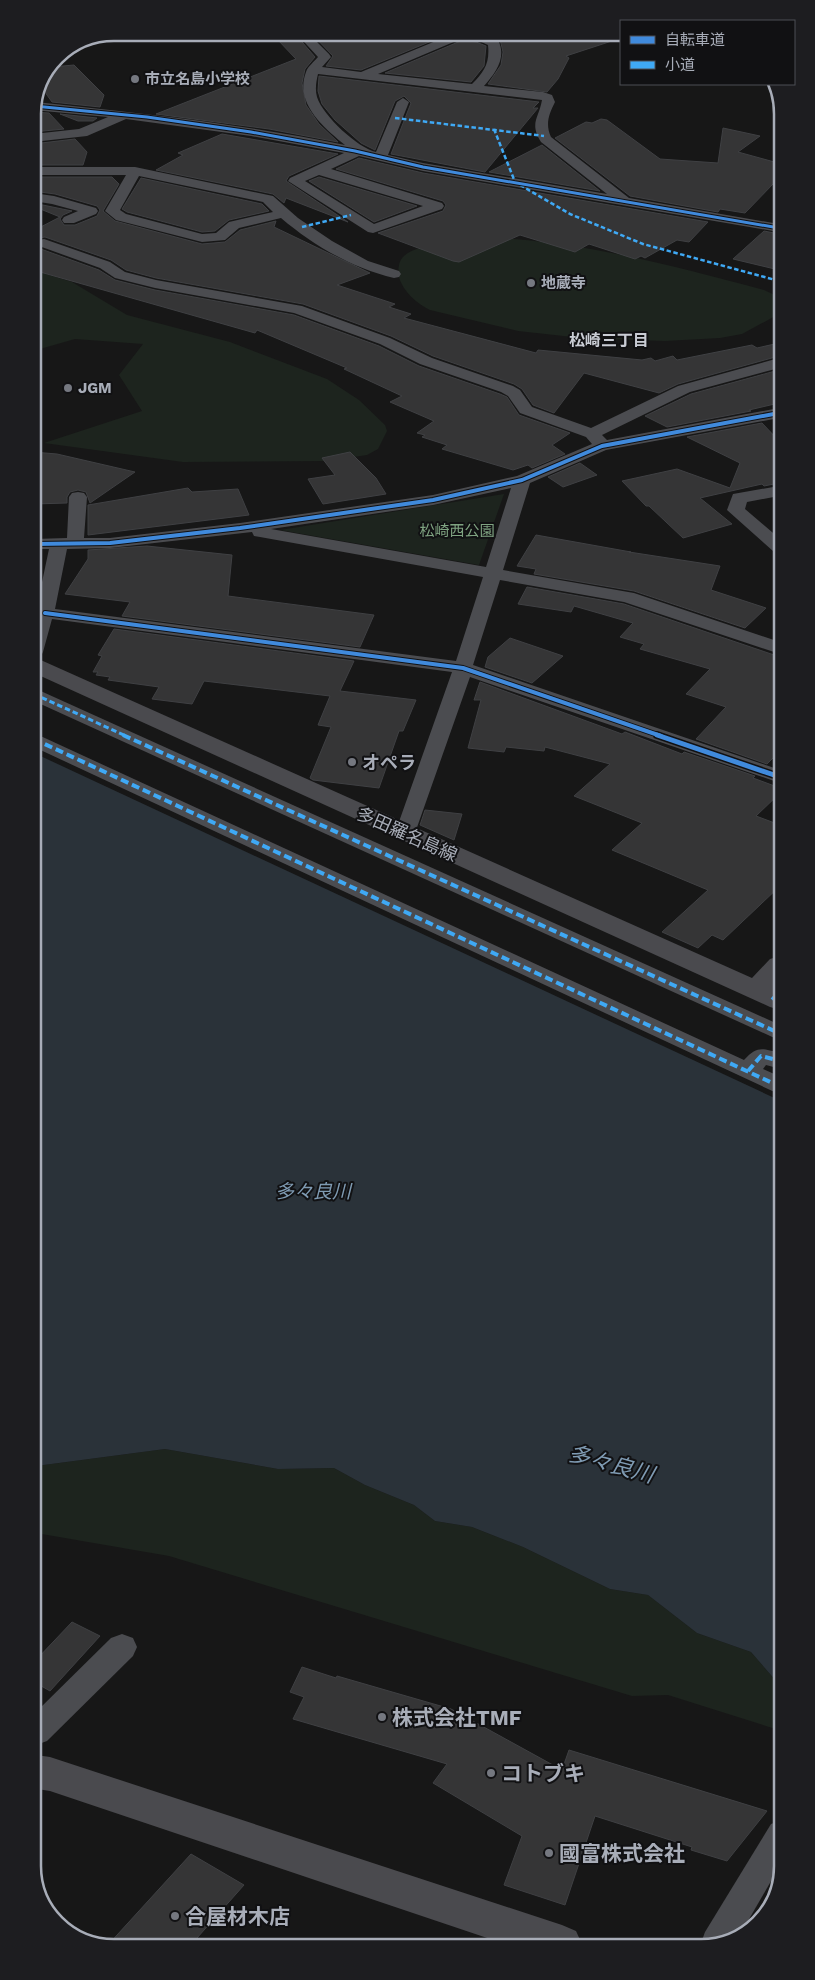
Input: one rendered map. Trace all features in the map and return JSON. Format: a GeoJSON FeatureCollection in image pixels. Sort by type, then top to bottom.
{"type":"FeatureCollection","features":[{"type":"Feature","properties":{"kind":"main road","name":"多田羅名島線"},"geometry":{"type":"LineString","coordinates":[[41,667],[772,998]]}},
{"type":"Feature","properties":{"kind":"main road"},"geometry":{"type":"LineString","coordinates":[[41,1773],[50,1774],[547,1939]]}},
{"type":"Feature","properties":{"kind":"street"},"geometry":{"type":"LineString","coordinates":[[310,41],[325,57],[313,70],[310,96],[319,114],[360,153]]}},
{"type":"Feature","properties":{"kind":"street"},"geometry":{"type":"LineString","coordinates":[[360,76],[445,41]]}},
{"type":"Feature","properties":{"kind":"street"},"geometry":{"type":"LineString","coordinates":[[474,89],[493,68],[496,56],[494,43],[488,41]]}},
{"type":"Feature","properties":{"kind":"street"},"geometry":{"type":"LineString","coordinates":[[313,70],[548,98],[549,102],[542,115],[541,132],[546,139],[624,201]]}},
{"type":"Feature","properties":{"kind":"street"},"geometry":{"type":"LineString","coordinates":[[381,156],[403,102]]}},
{"type":"Feature","properties":{"kind":"street"},"geometry":{"type":"LineString","coordinates":[[42,107],[124,115],[253,133],[381,156],[423,167],[774,227]]}},
{"type":"Feature","properties":{"kind":"street"},"geometry":{"type":"LineString","coordinates":[[41,137],[82,133],[124,115]]}},
{"type":"Feature","properties":{"kind":"street"},"geometry":{"type":"LineString","coordinates":[[318,170],[437,206],[373,229],[294,181],[318,170],[360,153]]}},
{"type":"Feature","properties":{"kind":"street"},"geometry":{"type":"LineString","coordinates":[[41,171],[135,170],[268,199],[282,214],[362,264],[379,272],[394,274]]}},
{"type":"Feature","properties":{"kind":"street"},"geometry":{"type":"LineString","coordinates":[[135,170],[112,211],[121,217],[202,238],[220,237],[234,225],[282,214]]}},
{"type":"Feature","properties":{"kind":"street"},"geometry":{"type":"LineString","coordinates":[[41,199],[54,200],[90,211],[69,220]]}},
{"type":"Feature","properties":{"kind":"street"},"geometry":{"type":"LineString","coordinates":[[44,243],[104,265],[120,275],[156,284],[297,309],[337,323],[385,341],[426,362],[507,389],[514,393],[526,410],[597,440],[774,414]]}},
{"type":"Feature","properties":{"kind":"street"},"geometry":{"type":"LineString","coordinates":[[41,544],[110,543],[240,528],[433,500],[522,480],[597,440],[684,389],[774,364]]}},
{"type":"Feature","properties":{"kind":"street"},"geometry":{"type":"LineString","coordinates":[[405,833],[463,668],[522,480]]}},
{"type":"Feature","properties":{"kind":"street"},"geometry":{"type":"LineString","coordinates":[[774,492],[739,498],[736,510],[774,543]]}},
{"type":"Feature","properties":{"kind":"street"},"geometry":{"type":"LineString","coordinates":[[41,627],[67,544],[78,498]]}},
{"type":"Feature","properties":{"kind":"street"},"geometry":{"type":"LineString","coordinates":[[240,528],[628,597],[773,646]]}},
{"type":"Feature","properties":{"kind":"street"},"geometry":{"type":"LineString","coordinates":[[45,613],[463,668],[774,775]]}},
{"type":"Feature","properties":{"kind":"street"},"geometry":{"type":"LineString","coordinates":[[41,697],[774,1031]]}},
{"type":"Feature","properties":{"kind":"street"},"geometry":{"type":"LineString","coordinates":[[41,742],[774,1083]]}},
{"type":"Feature","properties":{"kind":"street"},"geometry":{"type":"LineString","coordinates":[[748,1071],[762,1056],[774,1059]]}},
{"type":"Feature","properties":{"kind":"street"},"geometry":{"type":"LineString","coordinates":[[41,1727],[122,1647]]}},
{"type":"Feature","properties":{"kind":"street"},"geometry":{"type":"LineString","coordinates":[[721,1936],[774,1847]]}},
{"type":"Feature","properties":{"kind":"green space"},"geometry":{"type":"Polygon","coordinates":[[[514,239],[546,242],[609,252],[671,266],[764,290],[774,295],[774,317],[742,334],[720,338],[665,341],[582,338],[518,331],[430,310],[411,297],[399,277],[399,266],[404,256],[413,250],[425,246],[473,240],[514,239]]]}},
{"type":"Feature","properties":{"kind":"green space"},"geometry":{"type":"Polygon","coordinates":[[[41,272],[72,282],[127,315],[230,342],[327,379],[359,400],[385,425],[387,431],[378,449],[367,455],[326,461],[183,462],[44,443],[142,411],[119,375],[143,344],[75,339],[41,349],[41,272]]]}},
{"type":"Feature","properties":{"kind":"green space","name":"松崎西公園"},"geometry":{"type":"Polygon","coordinates":[[[504,494],[479,565],[280,530],[504,494]]]}},
{"type":"Feature","properties":{"kind":"green space"},"geometry":{"type":"Polygon","coordinates":[[[165,1449],[278,1469],[334,1468],[365,1485],[414,1505],[435,1521],[472,1527],[523,1547],[610,1589],[648,1595],[697,1633],[751,1652],[774,1679],[774,1728],[668,1695],[632,1696],[169,1556],[41,1534],[41,1465],[165,1449]]]}},
{"type":"Feature","properties":{"kind":"water","name":"多々良川"},"geometry":{"type":"Polygon","coordinates":[[[41,756],[774,1098],[774,1679],[751,1652],[697,1633],[648,1595],[610,1589],[523,1547],[472,1527],[435,1521],[414,1505],[365,1485],[334,1468],[278,1469],[165,1449],[41,1465],[41,756]]]}},
{"type":"Feature","properties":{"kind":"building"},"geometry":{"type":"Polygon","coordinates":[[[279,41],[301,41],[315,57],[305,69],[302,83],[306,105],[319,124],[338,142],[269,129],[156,114],[296,59],[279,41]]]}},
{"type":"Feature","properties":{"kind":"building"},"geometry":{"type":"Polygon","coordinates":[[[319,41],[432,41],[361,70],[326,66],[333,56],[319,41]]]}},
{"type":"Feature","properties":{"kind":"building"},"geometry":{"type":"Polygon","coordinates":[[[461,41],[476,42],[486,46],[484,66],[471,82],[385,73],[461,41]]]}},
{"type":"Feature","properties":{"kind":"building"},"geometry":{"type":"Polygon","coordinates":[[[500,41],[612,41],[566,56],[569,58],[558,79],[547,92],[488,84],[501,65],[503,52],[500,41]]]}},
{"type":"Feature","properties":{"kind":"building"},"geometry":{"type":"Polygon","coordinates":[[[74,65],[104,95],[100,107],[52,102],[45,93],[49,82],[59,66],[74,65]]]}},
{"type":"Feature","properties":{"kind":"building"},"geometry":{"type":"Polygon","coordinates":[[[319,76],[539,102],[533,108],[538,108],[485,172],[391,154],[411,103],[404,96],[395,101],[375,150],[361,143],[335,120],[322,104],[318,91],[319,76]]]}},
{"type":"Feature","properties":{"kind":"building"},"geometry":{"type":"Polygon","coordinates":[[[41,112],[49,113],[64,129],[41,131],[41,112]]]}},
{"type":"Feature","properties":{"kind":"building"},"geometry":{"type":"Polygon","coordinates":[[[60,114],[97,118],[93,121],[78,121],[60,114]]]}},
{"type":"Feature","properties":{"kind":"building"},"geometry":{"type":"Polygon","coordinates":[[[601,119],[607,120],[660,159],[718,163],[723,128],[760,136],[738,152],[774,162],[774,183],[745,213],[720,209],[718,212],[630,196],[555,138],[586,122],[592,123],[601,119]]]}},
{"type":"Feature","properties":{"kind":"building"},"geometry":{"type":"Polygon","coordinates":[[[222,134],[338,154],[289,176],[286,181],[348,222],[286,198],[284,203],[273,194],[156,170],[183,155],[178,153],[222,134]]]}},
{"type":"Feature","properties":{"kind":"building"},"geometry":{"type":"Polygon","coordinates":[[[75,139],[87,152],[83,165],[41,165],[41,143],[75,139]]]}},
{"type":"Feature","properties":{"kind":"building"},"geometry":{"type":"Polygon","coordinates":[[[542,145],[600,191],[489,172],[542,145]]]}},
{"type":"Feature","properties":{"kind":"building"},"geometry":{"type":"Polygon","coordinates":[[[359,158],[423,173],[708,222],[689,242],[677,240],[645,258],[641,256],[635,259],[589,244],[575,252],[520,235],[459,262],[453,261],[378,233],[443,211],[446,205],[443,201],[336,169],[359,158]]]}},
{"type":"Feature","properties":{"kind":"building"},"geometry":{"type":"Polygon","coordinates":[[[41,177],[112,177],[119,184],[103,211],[115,221],[202,244],[225,242],[240,230],[276,221],[274,227],[370,273],[337,285],[395,304],[389,307],[411,314],[404,318],[536,353],[538,350],[642,360],[651,358],[655,361],[673,356],[677,360],[752,345],[757,348],[774,344],[774,357],[678,384],[659,393],[584,373],[554,413],[533,405],[522,389],[514,384],[433,356],[391,336],[303,304],[156,278],[126,270],[111,260],[45,237],[41,238],[41,227],[60,217],[41,209],[41,205],[72,211],[63,215],[60,219],[64,225],[75,225],[97,216],[100,210],[97,206],[55,194],[41,192],[41,177]]]}},
{"type":"Feature","properties":{"kind":"building"},"geometry":{"type":"Polygon","coordinates":[[[319,177],[417,206],[374,222],[309,181],[319,177]]]}},
{"type":"Feature","properties":{"kind":"building"},"geometry":{"type":"Polygon","coordinates":[[[141,178],[262,204],[269,211],[229,220],[215,231],[202,232],[127,212],[122,209],[141,178]]]}},
{"type":"Feature","properties":{"kind":"building"},"geometry":{"type":"Polygon","coordinates":[[[764,231],[774,233],[774,269],[733,259],[764,231]]]}},
{"type":"Feature","properties":{"kind":"building"},"geometry":{"type":"Polygon","coordinates":[[[41,249],[99,270],[115,280],[155,290],[294,315],[379,346],[419,366],[507,397],[519,415],[570,433],[552,445],[565,454],[532,468],[528,465],[513,470],[442,449],[447,445],[422,437],[425,435],[417,433],[434,421],[390,402],[402,396],[344,369],[347,368],[257,330],[255,333],[41,272],[41,249]]]}},
{"type":"Feature","properties":{"kind":"building"},"geometry":{"type":"Polygon","coordinates":[[[774,371],[774,404],[749,410],[751,411],[667,427],[645,416],[691,394],[774,371]]]}},
{"type":"Feature","properties":{"kind":"building"},"geometry":{"type":"Polygon","coordinates":[[[762,423],[774,436],[774,484],[764,486],[762,484],[700,498],[732,524],[683,538],[649,506],[646,506],[622,481],[677,469],[730,488],[740,463],[687,437],[762,423]]]}},
{"type":"Feature","properties":{"kind":"building"},"geometry":{"type":"Polygon","coordinates":[[[350,452],[376,478],[386,494],[323,504],[308,479],[335,475],[322,458],[350,452]]]}},
{"type":"Feature","properties":{"kind":"building"},"geometry":{"type":"Polygon","coordinates":[[[41,453],[57,454],[135,472],[90,503],[86,492],[78,490],[70,492],[67,497],[67,503],[41,504],[41,453]]]}},
{"type":"Feature","properties":{"kind":"building"},"geometry":{"type":"Polygon","coordinates":[[[580,463],[597,475],[563,487],[548,477],[580,463]]]}},
{"type":"Feature","properties":{"kind":"building"},"geometry":{"type":"Polygon","coordinates":[[[188,488],[192,492],[238,489],[249,515],[88,535],[88,505],[188,488]]]}},
{"type":"Feature","properties":{"kind":"building"},"geometry":{"type":"Polygon","coordinates":[[[536,535],[720,566],[711,590],[766,608],[745,628],[634,591],[534,574],[536,569],[517,566],[536,535]]]}},
{"type":"Feature","properties":{"kind":"building"},"geometry":{"type":"Polygon","coordinates":[[[147,546],[232,555],[228,596],[374,615],[360,647],[122,616],[130,602],[65,594],[88,559],[88,550],[147,546]]]}},
{"type":"Feature","properties":{"kind":"building"},"geometry":{"type":"Polygon","coordinates":[[[527,587],[624,604],[774,655],[774,757],[767,764],[696,739],[726,707],[686,694],[710,669],[640,649],[644,644],[620,637],[633,623],[574,606],[571,612],[518,604],[527,587]]]}},
{"type":"Feature","properties":{"kind":"building"},"geometry":{"type":"Polygon","coordinates":[[[114,629],[354,661],[340,691],[416,700],[403,731],[399,731],[379,788],[313,780],[310,778],[331,727],[318,725],[330,696],[204,681],[192,704],[152,699],[159,687],[108,680],[110,677],[96,675],[98,672],[93,672],[102,656],[98,655],[114,629]]]}},
{"type":"Feature","properties":{"kind":"building"},"geometry":{"type":"Polygon","coordinates":[[[510,638],[563,656],[532,683],[485,667],[488,657],[510,638]]]}},
{"type":"Feature","properties":{"kind":"building"},"geometry":{"type":"Polygon","coordinates":[[[480,682],[622,734],[625,732],[682,754],[684,752],[755,776],[753,778],[774,786],[774,799],[756,816],[774,823],[774,892],[723,940],[712,935],[698,948],[662,932],[708,890],[612,850],[642,823],[574,796],[610,764],[545,747],[544,751],[506,747],[504,752],[468,748],[481,700],[474,700],[480,682]]]}},
{"type":"Feature","properties":{"kind":"building"},"geometry":{"type":"Polygon","coordinates":[[[425,810],[462,814],[454,840],[420,825],[425,810]]]}},
{"type":"Feature","properties":{"kind":"building"},"geometry":{"type":"Polygon","coordinates":[[[72,1622],[100,1636],[50,1691],[41,1686],[41,1655],[72,1622]]]}},
{"type":"Feature","properties":{"kind":"building"},"geometry":{"type":"Polygon","coordinates":[[[302,1667],[451,1709],[562,1770],[569,1750],[767,1811],[727,1861],[691,1850],[692,1847],[595,1816],[565,1905],[504,1885],[522,1836],[433,1783],[447,1764],[293,1719],[304,1697],[290,1692],[302,1667]]]}},
{"type":"Feature","properties":{"kind":"building","name":"合屋材木店"},"geometry":{"type":"Polygon","coordinates":[[[191,1854],[244,1885],[196,1939],[113,1939],[191,1854]]]}},
{"type":"Feature","properties":{"kind":"marked path"},"geometry":{"type":"LineString","coordinates":[[395,118],[544,136]]}},
{"type":"Feature","properties":{"kind":"marked path"},"geometry":{"type":"LineString","coordinates":[[494,129],[515,182],[570,214],[643,244],[774,280]]}},
{"type":"Feature","properties":{"kind":"marked path"},"geometry":{"type":"LineString","coordinates":[[302,227],[351,215]]}},
{"type":"Feature","properties":{"kind":"marked path"},"geometry":{"type":"LineString","coordinates":[[41,697],[774,1031]]}},
{"type":"Feature","properties":{"kind":"marked path"},"geometry":{"type":"LineString","coordinates":[[41,742],[774,1084]]}},
{"type":"Feature","properties":{"kind":"marked path"},"geometry":{"type":"LineString","coordinates":[[748,1071],[761,1056],[774,1059]]}},
{"type":"Feature","properties":{"kind":"cycle path"},"geometry":{"type":"LineString","coordinates":[[42,107],[216,126],[320,144],[423,167],[774,227]]}},
{"type":"Feature","properties":{"kind":"cycle path"},"geometry":{"type":"LineString","coordinates":[[41,544],[110,543],[240,528],[433,500],[522,480],[602,446],[774,414]]}},
{"type":"Feature","properties":{"kind":"cycle path"},"geometry":{"type":"LineString","coordinates":[[45,613],[463,668],[774,775]]}},
{"type":"Feature","properties":{"kind":"place","name":"市立名島小学校"},"geometry":{"type":"Point","coordinates":[135,79]}},
{"type":"Feature","properties":{"kind":"place","name":"地蔵寺"},"geometry":{"type":"Point","coordinates":[531,283]}},
{"type":"Feature","properties":{"kind":"place","name":"JGM"},"geometry":{"type":"Point","coordinates":[68,388]}},
{"type":"Feature","properties":{"kind":"place","name":"オペラ"},"geometry":{"type":"Point","coordinates":[352,762]}},
{"type":"Feature","properties":{"kind":"place","name":"株式会社TMF"},"geometry":{"type":"Point","coordinates":[382,1717]}},
{"type":"Feature","properties":{"kind":"place","name":"コトブキ"},"geometry":{"type":"Point","coordinates":[491,1773]}},
{"type":"Feature","properties":{"kind":"place","name":"國富株式会社"},"geometry":{"type":"Point","coordinates":[549,1853]}},
{"type":"Feature","properties":{"kind":"place","name":"合屋材木店"},"geometry":{"type":"Point","coordinates":[175,1916]}},
{"type":"Feature","properties":{"kind":"district","name":"松崎三丁目"},"geometry":{"type":"Point","coordinates":[609,340]}}]}
